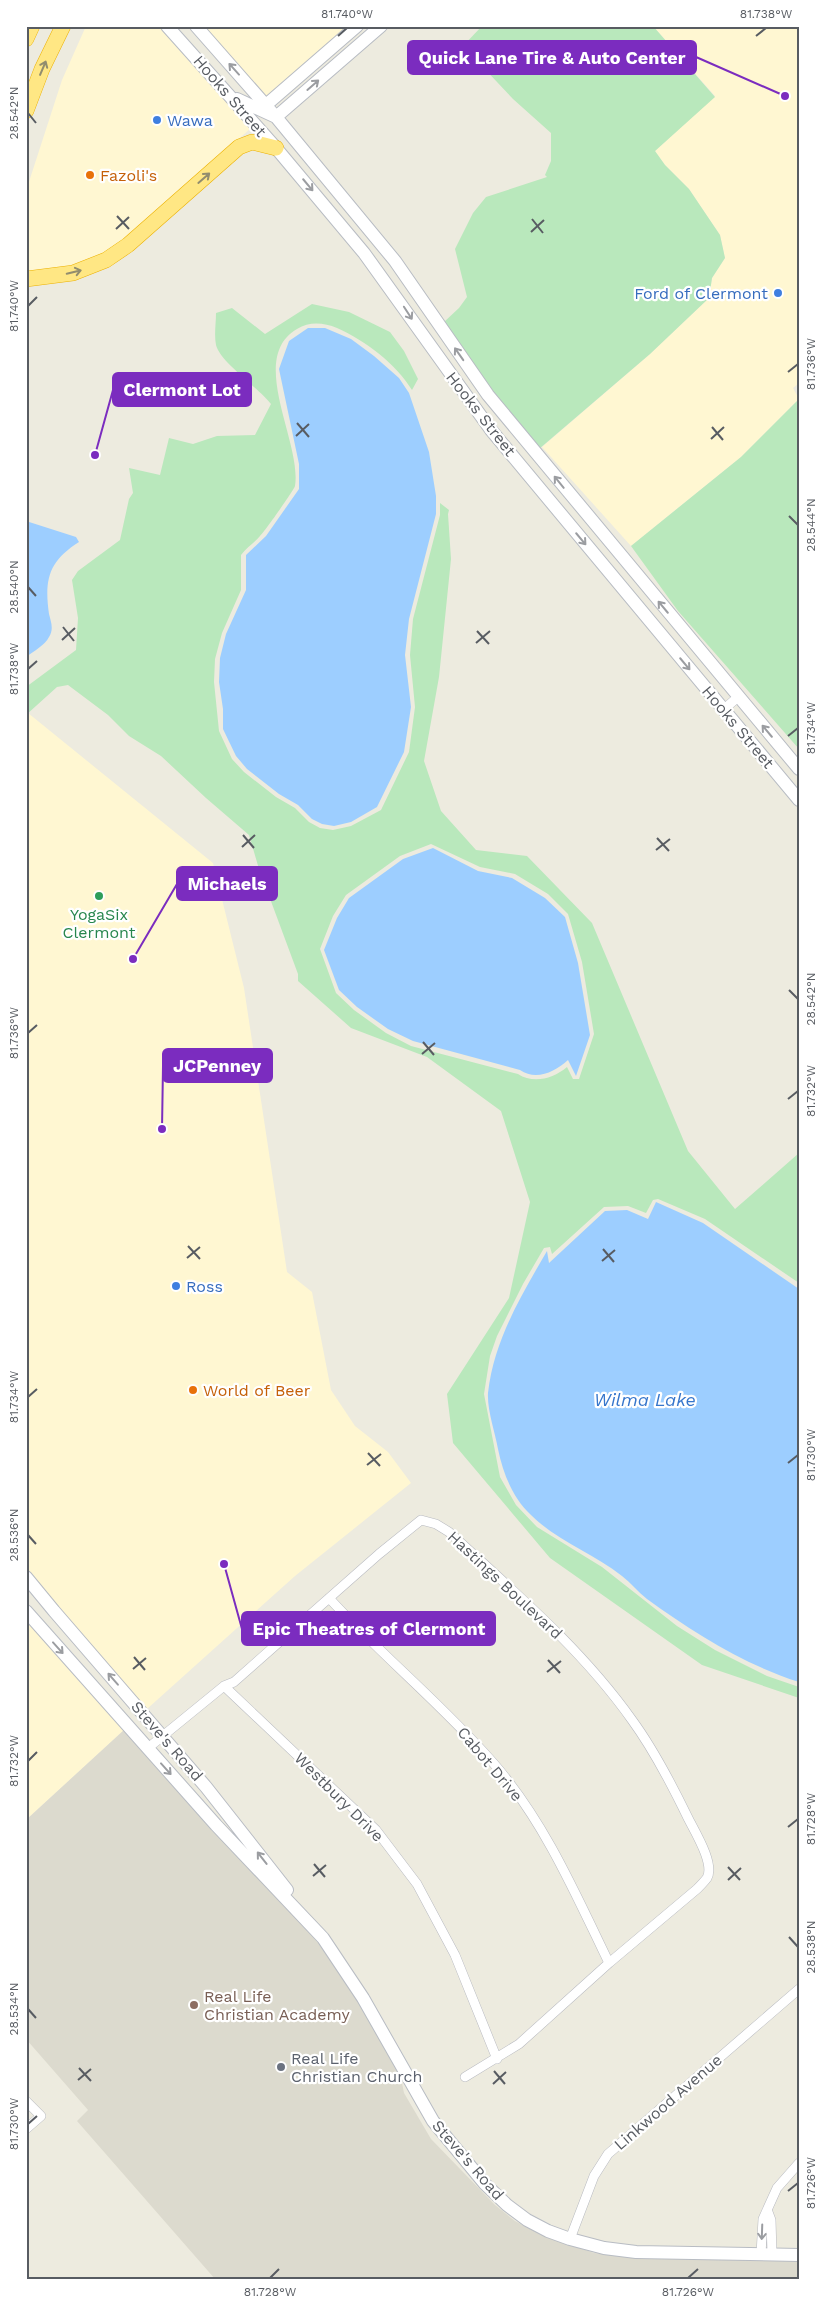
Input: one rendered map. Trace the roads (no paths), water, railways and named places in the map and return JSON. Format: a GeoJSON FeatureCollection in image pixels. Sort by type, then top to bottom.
{"type":"FeatureCollection","features":[{"type":"Feature","properties":{"kind":"highway"},"geometry":{"type":"LineString","coordinates":[[26,39],[32,26]]}},
{"type":"Feature","properties":{"kind":"highway"},"geometry":{"type":"LineString","coordinates":[[26,111],[42,69],[63,26]]}},
{"type":"Feature","properties":{"kind":"highway"},"geometry":{"type":"LineString","coordinates":[[26,279],[73,274],[106,260],[128,245],[239,147],[252,142],[276,148]]}},
{"type":"Feature","properties":{"kind":"street","name":"Hooks Street"},"geometry":{"type":"LineString","coordinates":[[167,26],[276,148],[364,253],[491,430],[799,800]]}},
{"type":"Feature","properties":{"kind":"street","name":"Hooks Street"},"geometry":{"type":"LineString","coordinates":[[196,26],[395,260],[488,395],[799,768]]}},
{"type":"Feature","properties":{"kind":"street"},"geometry":{"type":"LineString","coordinates":[[276,148],[272,141],[270,112],[357,26]]}},
{"type":"Feature","properties":{"kind":"street"},"geometry":{"type":"LineString","coordinates":[[270,112],[381,26]]}},
{"type":"Feature","properties":{"kind":"street"},"geometry":{"type":"LineString","coordinates":[[224,90],[240,102],[270,112]]}},
{"type":"Feature","properties":{"kind":"street"},"geometry":{"type":"LineString","coordinates":[[723,710],[738,697]]}},
{"type":"Feature","properties":{"kind":"street","name":"Hastings Boulevard"},"geometry":{"type":"LineString","coordinates":[[148,1748],[224,1686],[234,1682],[393,1542],[421,1520],[436,1524],[449,1532],[545,1620],[595,1673],[632,1720],[674,1789],[708,1859],[710,1867],[707,1879],[609,1963]]}},
{"type":"Feature","properties":{"kind":"street","name":"Steve's Road"},"geometry":{"type":"LineString","coordinates":[[26,1577],[225,1810],[297,1903],[300,1911]]}},
{"type":"Feature","properties":{"kind":"street","name":"Cabot Drive"},"geometry":{"type":"LineString","coordinates":[[329,1598],[497,1766],[528,1810],[556,1856],[609,1963]]}},
{"type":"Feature","properties":{"kind":"street","name":"Steve's Road"},"geometry":{"type":"LineString","coordinates":[[26,1611],[216,1825],[292,1906],[300,1911],[323,1938],[363,1998],[423,2105],[450,2144],[485,2184],[507,2205],[538,2226],[570,2239],[626,2252],[799,2255]]}},
{"type":"Feature","properties":{"kind":"street","name":"Westbury Drive"},"geometry":{"type":"LineString","coordinates":[[224,1686],[376,1830],[417,1884],[455,1955],[496,2059]]}},
{"type":"Feature","properties":{"kind":"street"},"geometry":{"type":"LineString","coordinates":[[465,2077],[519,2044],[609,1963]]}},
{"type":"Feature","properties":{"kind":"street","name":"Linkwood Avenue"},"geometry":{"type":"LineString","coordinates":[[570,2239],[594,2176],[608,2154],[799,1989]]}},
{"type":"Feature","properties":{"kind":"street"},"geometry":{"type":"LineString","coordinates":[[26,2101],[41,2116],[26,2129]]}},
{"type":"Feature","properties":{"kind":"street"},"geometry":{"type":"LineString","coordinates":[[766,2254],[771,2220],[768,2212],[777,2188],[799,2163]]}},
{"type":"Feature","properties":{"kind":"water"},"geometry":{"type":"Polygon","coordinates":[[[308,328],[325,328],[351,339],[399,378],[409,393],[429,452],[436,496],[436,514],[409,619],[405,655],[411,707],[404,752],[377,807],[351,822],[334,826],[322,824],[312,819],[298,805],[279,794],[247,769],[236,756],[223,729],[223,709],[219,682],[220,658],[226,634],[246,590],[246,555],[266,536],[299,489],[299,464],[279,369],[289,341],[308,328]]]}},
{"type":"Feature","properties":{"kind":"water"},"geometry":{"type":"Polygon","coordinates":[[[26,521],[76,537],[79,542],[61,556],[51,572],[47,591],[51,631],[45,643],[26,657],[26,521]]]}},
{"type":"Feature","properties":{"kind":"water"},"geometry":{"type":"Polygon","coordinates":[[[433,848],[478,871],[512,878],[545,898],[565,917],[578,963],[590,1035],[576,1076],[568,1060],[545,1074],[532,1075],[520,1070],[413,1041],[388,1029],[357,1007],[339,990],[324,950],[337,918],[349,898],[403,859],[433,848]]]}},
{"type":"Feature","properties":{"kind":"water","name":"Wilma Lake"},"geometry":{"type":"Polygon","coordinates":[[[656,1202],[703,1223],[799,1289],[799,1682],[778,1675],[720,1647],[647,1599],[611,1568],[552,1532],[524,1508],[509,1484],[503,1467],[489,1407],[488,1393],[491,1374],[502,1337],[510,1319],[547,1251],[549,1263],[605,1211],[627,1210],[648,1219],[656,1202]]]}},
{"type":"Feature","properties":{"kind":"place","name":"Quick Lane Tire & Auto Center"},"geometry":{"type":"Point","coordinates":[785,96]}},
{"type":"Feature","properties":{"kind":"place","name":"Wawa"},"geometry":{"type":"Point","coordinates":[157,120]}},
{"type":"Feature","properties":{"kind":"place","name":"Fazoli's"},"geometry":{"type":"Point","coordinates":[90,175]}},
{"type":"Feature","properties":{"kind":"place","name":"Ford of Clermont"},"geometry":{"type":"Point","coordinates":[778,293]}},
{"type":"Feature","properties":{"kind":"place","name":"Clermont Lot"},"geometry":{"type":"Point","coordinates":[95,455]}},
{"type":"Feature","properties":{"kind":"place","name":"YogaSix Clermont"},"geometry":{"type":"Point","coordinates":[99,896]}},
{"type":"Feature","properties":{"kind":"place","name":"Michaels"},"geometry":{"type":"Point","coordinates":[133,959]}},
{"type":"Feature","properties":{"kind":"place","name":"JCPenney"},"geometry":{"type":"Point","coordinates":[162,1129]}},
{"type":"Feature","properties":{"kind":"place","name":"Ross"},"geometry":{"type":"Point","coordinates":[176,1286]}},
{"type":"Feature","properties":{"kind":"place","name":"World of Beer"},"geometry":{"type":"Point","coordinates":[193,1390]}},
{"type":"Feature","properties":{"kind":"place","name":"Epic Theatres of Clermont"},"geometry":{"type":"Point","coordinates":[224,1564]}},
{"type":"Feature","properties":{"kind":"place","name":"Real Life Christian Academy"},"geometry":{"type":"Point","coordinates":[194,2005]}},
{"type":"Feature","properties":{"kind":"place","name":"Real Life Christian Church"},"geometry":{"type":"Point","coordinates":[281,2067]}}]}
